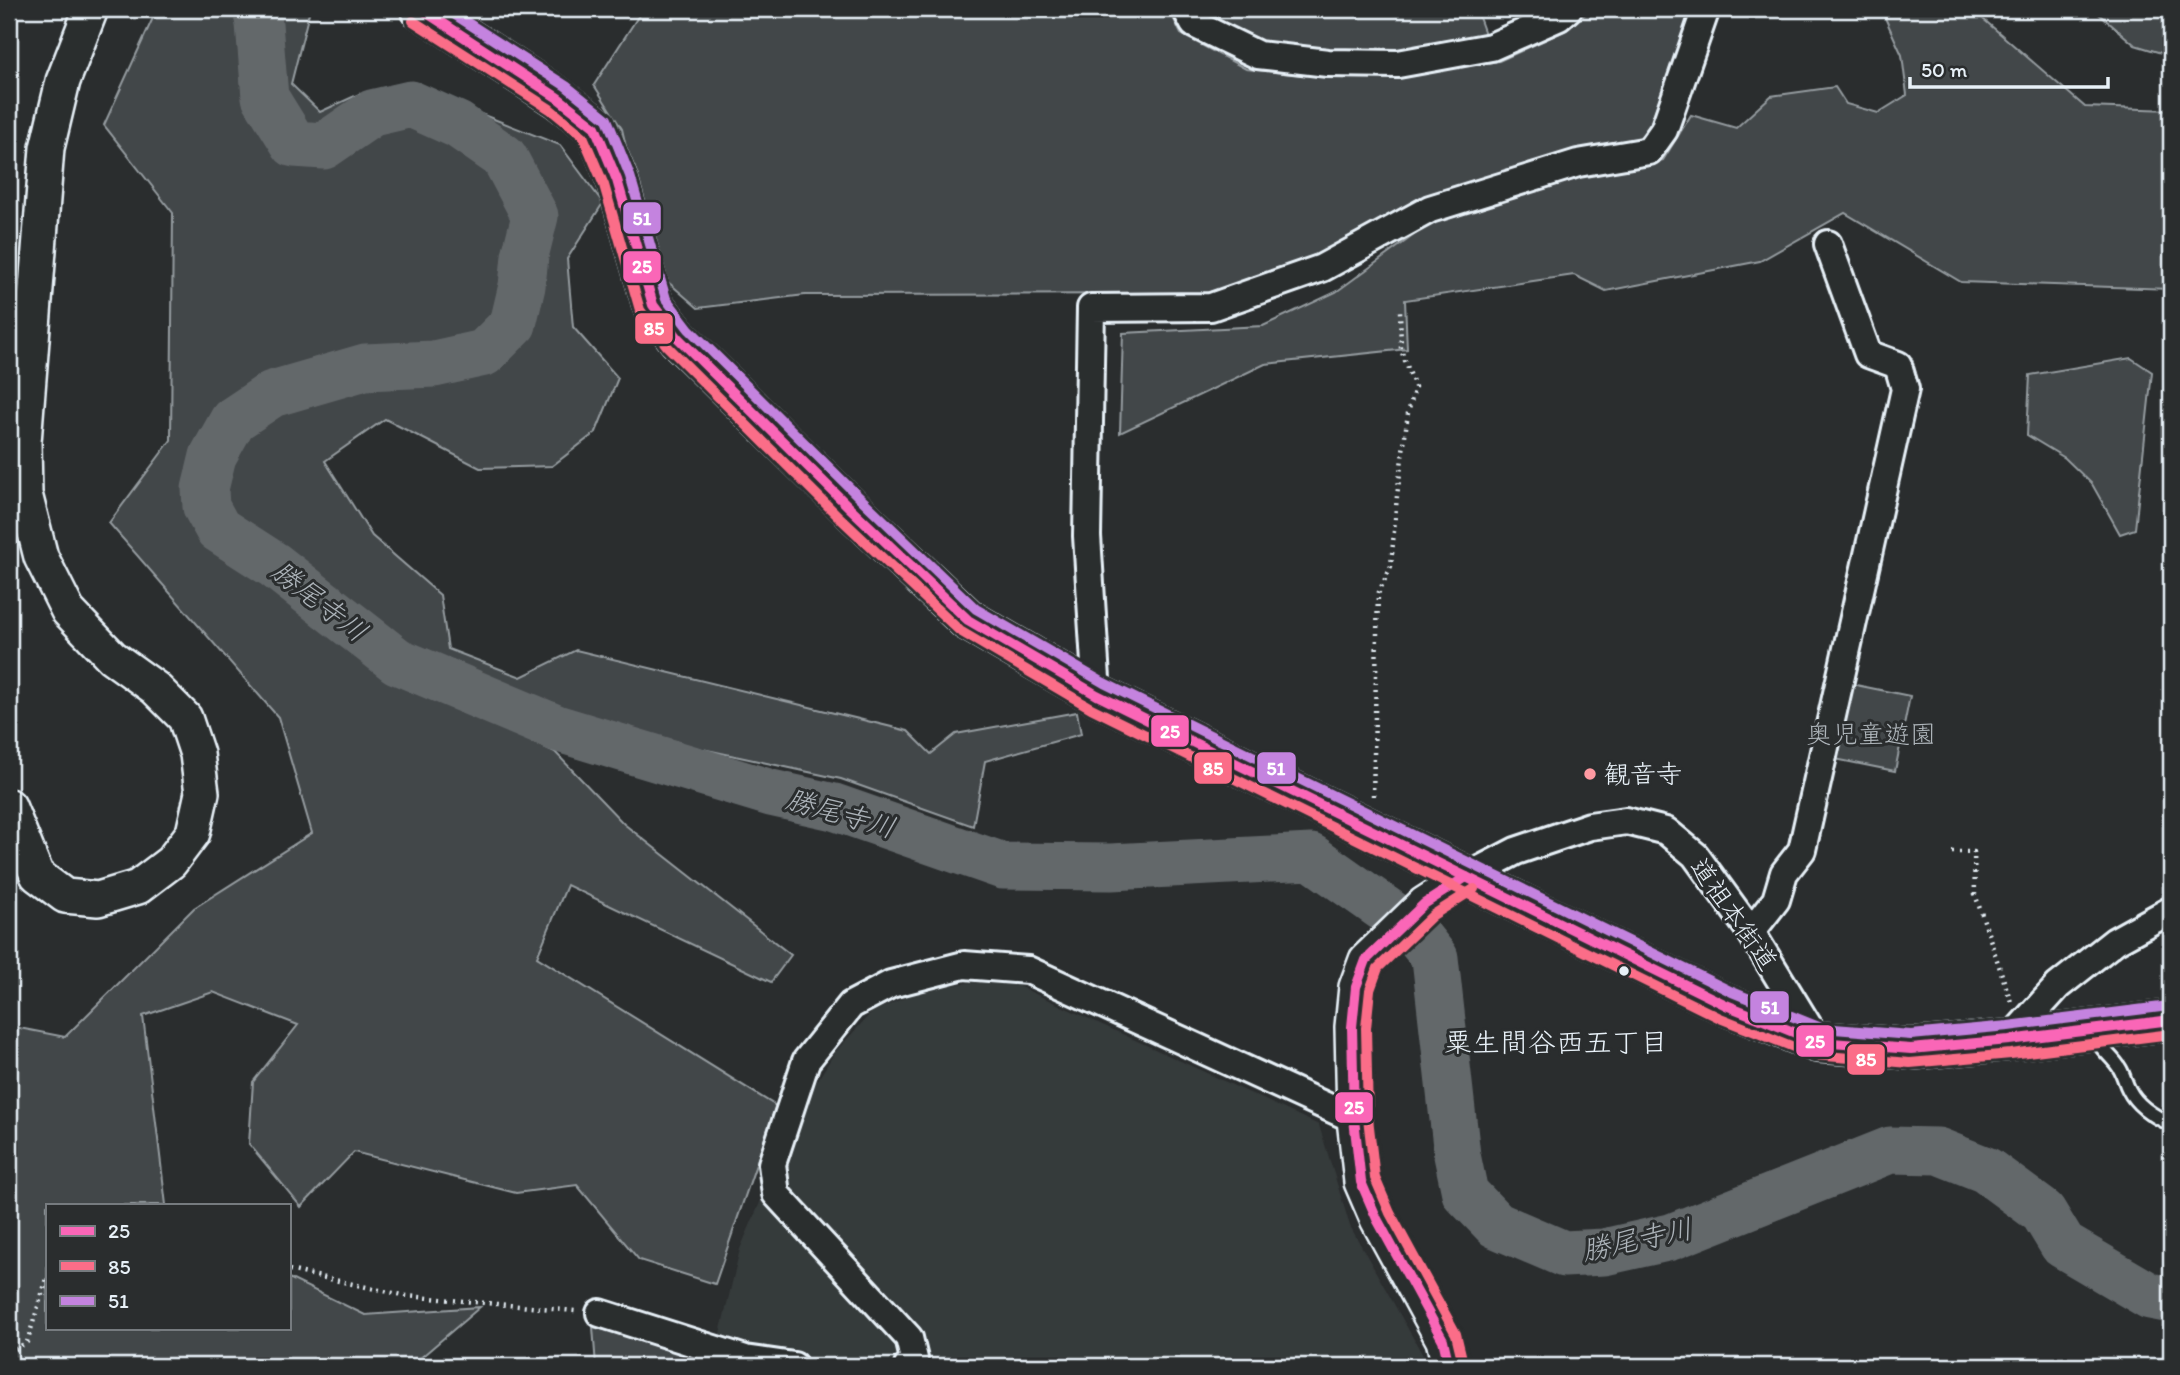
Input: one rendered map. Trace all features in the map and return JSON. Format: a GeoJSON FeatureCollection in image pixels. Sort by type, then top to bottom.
{"type":"FeatureCollection","features":[{"type":"Feature","properties":{"kind":"main road"},"geometry":{"type":"LineString","coordinates":[[421,9],[558,98],[595,127],[617,180],[653,305],[678,338],[968,620],[1097,695],[1726,1005],[1818,1042],[1910,1049],[2011,1023],[2094,1030],[2171,1020]]}},
{"type":"Feature","properties":{"kind":"street"},"geometry":{"type":"LineString","coordinates":[[9,806],[37,875],[65,896],[98,899],[138,887],[171,862],[193,833],[202,793],[197,754],[185,718],[155,688],[112,657],[68,611],[41,557],[25,494],[24,442],[47,148],[63,81],[91,9]]}},
{"type":"Feature","properties":{"kind":"street"},"geometry":{"type":"LineString","coordinates":[[1185,9],[1194,24],[1258,55],[1328,63],[1398,64],[1490,47],[1559,17],[1568,9]]}},
{"type":"Feature","properties":{"kind":"street"},"geometry":{"type":"LineString","coordinates":[[1097,695],[1087,536],[1091,308],[1211,307],[1322,268],[1430,209],[1578,163],[1649,150],[1664,130],[1706,9]]}},
{"type":"Feature","properties":{"kind":"street"},"geometry":{"type":"LineString","coordinates":[[1751,932],[1776,900],[1784,873],[1802,850],[1905,390],[1898,365],[1868,354],[1828,244]]}},
{"type":"Feature","properties":{"kind":"street","name":"道祖本街道"},"geometry":{"type":"LineString","coordinates":[[1466,877],[1516,851],[1590,826],[1626,821],[1666,831],[1695,855],[1751,932],[1818,1042]]}},
{"type":"Feature","properties":{"kind":"street"},"geometry":{"type":"LineString","coordinates":[[1449,1366],[1443,1340],[1377,1219],[1361,1182],[1354,1119],[1352,1027],[1356,987],[1366,960],[1424,904],[1466,877]]}},
{"type":"Feature","properties":{"kind":"street"},"geometry":{"type":"LineString","coordinates":[[2011,1023],[2115,941],[2171,910]]}},
{"type":"Feature","properties":{"kind":"street"},"geometry":{"type":"LineString","coordinates":[[908,1366],[914,1359],[909,1338],[776,1194],[772,1164],[806,1061],[851,1005],[891,984],[964,965],[1028,970],[1354,1119]]}},
{"type":"Feature","properties":{"kind":"street"},"geometry":{"type":"LineString","coordinates":[[600,1313],[745,1359],[794,1366]]}},
{"type":"Feature","properties":{"kind":"lane"},"geometry":{"type":"LineString","coordinates":[[2094,1030],[2099,1045],[2119,1068],[2130,1093],[2154,1115],[2171,1124]]}},
{"type":"Feature","properties":{"kind":"path"},"geometry":{"type":"LineString","coordinates":[[1372,801],[1378,594],[1391,566],[1408,413],[1415,387],[1401,350],[1400,310]]}},
{"type":"Feature","properties":{"kind":"path"},"geometry":{"type":"LineString","coordinates":[[1952,852],[1974,852],[1975,894],[2011,1023]]}},
{"type":"Feature","properties":{"kind":"path"},"geometry":{"type":"LineString","coordinates":[[290,1270],[407,1296],[600,1313]]}},
{"type":"Feature","properties":{"kind":"path"},"geometry":{"type":"LineString","coordinates":[[9,1353],[27,1342],[46,1281]]}},
{"type":"Feature","properties":{"kind":"shaded area"},"geometry":{"type":"Polygon","coordinates":[[[978,981],[1016,985],[1319,1125],[1350,1226],[1429,1366],[746,1366],[748,1346],[718,1342],[740,1249],[801,1107],[835,1052],[872,1012],[922,990],[978,981]]]}},
{"type":"Feature","properties":{"kind":"green space"},"geometry":{"type":"Polygon","coordinates":[[[157,9],[243,9],[247,25],[252,100],[285,152],[325,156],[376,126],[410,114],[455,134],[498,163],[520,219],[511,254],[501,317],[478,342],[362,358],[268,382],[223,412],[204,454],[195,485],[196,504],[208,534],[381,671],[555,752],[624,824],[791,955],[771,982],[567,885],[537,957],[776,1106],[715,1284],[639,1260],[577,1185],[516,1193],[354,1152],[301,1207],[249,1144],[253,1082],[298,1025],[213,992],[143,1016],[166,1204],[46,1204],[46,1330],[290,1330],[290,1278],[365,1315],[480,1307],[411,1366],[9,1366],[9,1026],[65,1037],[194,908],[312,833],[278,717],[109,523],[171,440],[173,213],[104,125],[157,9]]]}},
{"type":"Feature","properties":{"kind":"green space"},"geometry":{"type":"Polygon","coordinates":[[[266,9],[310,9],[291,84],[320,112],[359,94],[359,111],[323,137],[300,132],[275,93],[270,26],[266,9]]]}},
{"type":"Feature","properties":{"kind":"green space"},"geometry":{"type":"Polygon","coordinates":[[[643,9],[1169,9],[1181,34],[1246,69],[1323,77],[1398,76],[1499,61],[1567,30],[1591,9],[1691,9],[1649,128],[1637,140],[1319,259],[1203,294],[805,295],[698,308],[653,269],[622,129],[594,85],[643,9]]]}},
{"type":"Feature","properties":{"kind":"green space"},"geometry":{"type":"Polygon","coordinates":[[[1209,9],[1476,9],[1485,34],[1399,53],[1328,54],[1261,45],[1205,20],[1209,9]]]}},
{"type":"Feature","properties":{"kind":"green space"},"geometry":{"type":"Polygon","coordinates":[[[1881,9],[1980,9],[1982,18],[2085,107],[2171,110],[2171,289],[1961,282],[1845,213],[1760,261],[1606,291],[1574,275],[1405,300],[1407,349],[1265,364],[1120,433],[1123,333],[1263,326],[1336,292],[1436,219],[1579,177],[1663,160],[1691,115],[1736,128],[1771,96],[1835,87],[1846,104],[1878,113],[1907,95],[1902,55],[1881,9]]]}},
{"type":"Feature","properties":{"kind":"green space"},"geometry":{"type":"Polygon","coordinates":[[[2093,9],[2171,9],[2171,56],[2135,45],[2093,9]]]}},
{"type":"Feature","properties":{"kind":"green space"},"geometry":{"type":"Polygon","coordinates":[[[481,114],[560,145],[603,203],[567,259],[573,327],[618,378],[596,432],[552,466],[480,468],[385,419],[325,461],[372,536],[440,595],[448,649],[521,677],[576,650],[908,731],[931,754],[956,734],[1077,712],[1081,734],[985,761],[973,826],[841,779],[564,719],[403,655],[283,561],[229,526],[217,506],[216,492],[221,461],[237,426],[278,401],[362,374],[433,372],[487,359],[518,330],[529,288],[531,259],[541,218],[508,153],[461,117],[481,114]]]}},
{"type":"Feature","properties":{"kind":"green space"},"geometry":{"type":"Polygon","coordinates":[[[2131,358],[2152,372],[2135,529],[2120,534],[2092,484],[2065,458],[2027,435],[2030,375],[2131,358]]]}},
{"type":"Feature","properties":{"kind":"green space","name":"奥児童遊園"},"geometry":{"type":"Polygon","coordinates":[[[1851,684],[1910,696],[1895,771],[1835,759],[1851,684]]]}},
{"type":"Feature","properties":{"kind":"green space"},"geometry":{"type":"Polygon","coordinates":[[[593,1327],[711,1357],[711,1366],[596,1366],[593,1327]]]}},
{"type":"Feature","properties":{"kind":"waterway","name":"勝尾寺川"},"geometry":{"type":"LineString","coordinates":[[256,9],[265,97],[294,144],[324,146],[372,113],[411,104],[458,125],[504,157],[535,216],[513,324],[484,353],[434,364],[365,367],[272,394],[233,420],[213,456],[205,489],[206,507],[218,529],[274,565],[397,661],[556,728],[771,793],[834,807],[1003,866],[1111,867],[1311,857],[1410,927],[1435,958],[1457,1155],[1465,1193],[1496,1225],[1564,1254],[1604,1252],[1671,1237],[1890,1150],[1938,1151],[1986,1170],[2043,1212],[2063,1245],[2150,1296],[2171,1300]]}},
{"type":"Feature","properties":{"kind":"transit line","name":"25"},"geometry":{"type":"LineString","coordinates":[[421,9],[558,98],[595,127],[617,180],[653,305],[678,338],[968,620],[1097,695],[1726,1005],[1818,1042],[1911,1049],[2171,1020]]}},
{"type":"Feature","properties":{"kind":"transit line","name":"51"},"geometry":{"type":"LineString","coordinates":[[446,9],[566,86],[607,119],[630,176],[666,299],[689,329],[976,609],[1104,683],[1732,992],[1821,1028],[1911,1035],[2169,1006]]}},
{"type":"Feature","properties":{"kind":"transit line","name":"85"},"geometry":{"type":"LineString","coordinates":[[413,21],[550,109],[583,136],[604,185],[640,310],[667,346],[839,517],[960,631],[1091,708],[1720,1018],[1814,1055],[1910,1063],[2011,1054],[2171,1034]]}},
{"type":"Feature","properties":{"kind":"transit line","name":"25"},"geometry":{"type":"LineString","coordinates":[[1449,1366],[1443,1340],[1377,1219],[1361,1182],[1354,1119],[1352,1027],[1356,987],[1366,960],[1424,904],[1466,877]]}},
{"type":"Feature","properties":{"kind":"transit line","name":"85"},"geometry":{"type":"LineString","coordinates":[[1463,1363],[1456,1334],[1390,1213],[1375,1178],[1368,1118],[1366,1028],[1370,990],[1378,968],[1433,915],[1474,889]]}},
{"type":"Feature","properties":{"kind":"place","name":"観音寺"},"geometry":{"type":"Point","coordinates":[1590,774]}},
{"type":"Feature","properties":{"kind":"district","name":"粟生間谷西五丁目"},"geometry":{"type":"Point","coordinates":[1556,1042]}}]}
